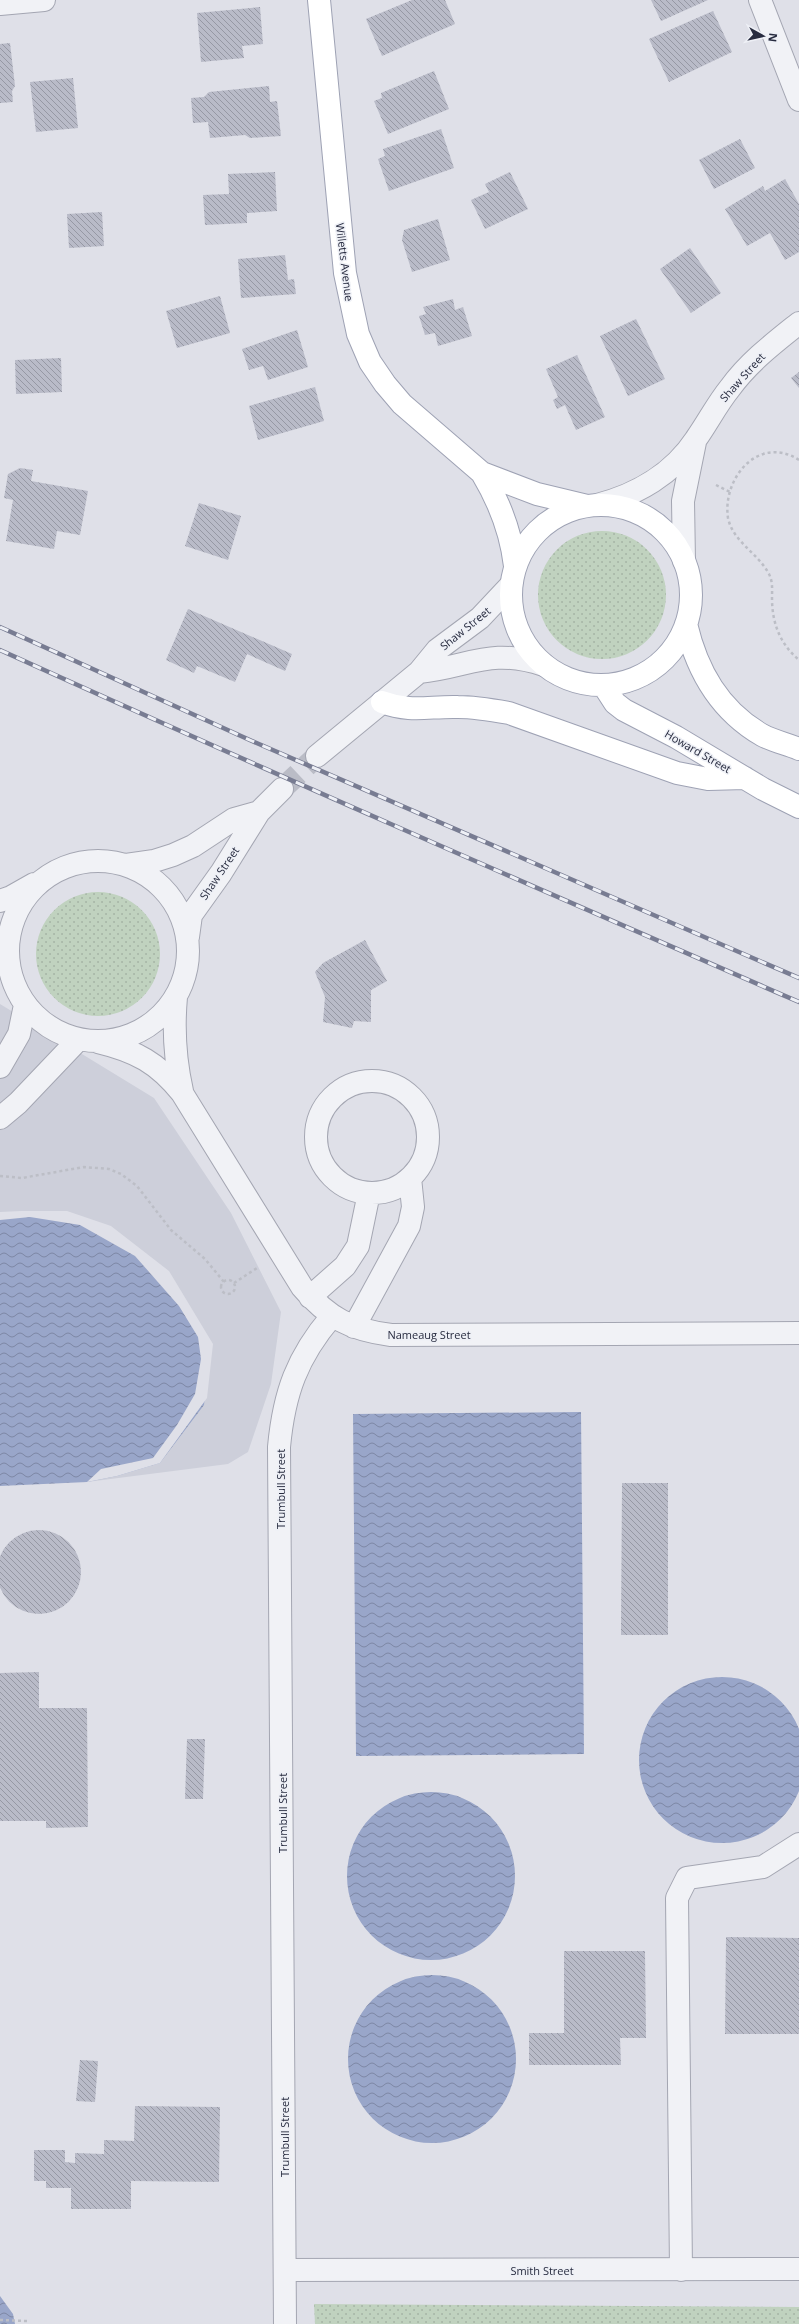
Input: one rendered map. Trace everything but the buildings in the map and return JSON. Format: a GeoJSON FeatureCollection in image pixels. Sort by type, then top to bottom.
{"type":"FeatureCollection","features":[{"type":"Feature","properties":{"kind":"main road","name":"Willetts Avenue"},"geometry":{"type":"LineString","coordinates":[[319,0],[344,273],[358,334],[370,362],[385,384],[402,404],[482,473],[495,496],[506,520],[512,543],[512,610],[518,631],[529,650],[544,665],[562,677],[583,684],[604,686],[626,683],[645,674],[663,661],[677,644],[686,624],[691,603],[690,581],[684,561],[673,541],[658,525],[639,514],[626,509],[592,505],[537,494],[482,473]]}},
{"type":"Feature","properties":{"kind":"main road"},"geometry":{"type":"LineString","coordinates":[[513,576],[525,547],[538,530],[556,517],[592,505]]}},
{"type":"Feature","properties":{"kind":"main road"},"geometry":{"type":"LineString","coordinates":[[686,624],[700,670],[712,690],[727,708],[763,735],[799,749]]}},
{"type":"Feature","properties":{"kind":"main road","name":"Howard Street"},"geometry":{"type":"LineString","coordinates":[[604,686],[615,703],[624,710],[799,807]]}},
{"type":"Feature","properties":{"kind":"main road"},"geometry":{"type":"LineString","coordinates":[[382,702],[405,709],[456,707],[483,708],[509,713],[677,773],[708,779],[745,778]]}},
{"type":"Feature","properties":{"kind":"street"},"geometry":{"type":"LineString","coordinates":[[0,4],[44,0]]}},
{"type":"Feature","properties":{"kind":"street"},"geometry":{"type":"LineString","coordinates":[[760,0],[799,100]]}},
{"type":"Feature","properties":{"kind":"street","name":"Shaw Street"},"geometry":{"type":"LineString","coordinates":[[592,505],[629,495],[653,482],[684,456],[717,406],[751,363],[799,323]]}},
{"type":"Feature","properties":{"kind":"street","name":"Shaw Street"},"geometry":{"type":"LineString","coordinates":[[684,561],[684,501],[696,439]]}},
{"type":"Feature","properties":{"kind":"street","name":"Shaw Street"},"geometry":{"type":"LineString","coordinates":[[317,756],[419,672],[437,650],[480,618],[513,576]]}},
{"type":"Feature","properties":{"kind":"street","name":"Shaw Street"},"geometry":{"type":"LineString","coordinates":[[419,672],[453,667],[471,660],[490,657],[526,660],[544,665]]}},
{"type":"Feature","properties":{"kind":"street","name":"Shaw Street"},"geometry":{"type":"LineString","coordinates":[[188,937],[191,915],[221,873],[258,812],[282,789]]}},
{"type":"Feature","properties":{"kind":"street","name":"Shaw Street"},"geometry":{"type":"LineString","coordinates":[[126,865],[154,861],[173,855],[234,820],[258,812]]}},
{"type":"Feature","properties":{"kind":"street"},"geometry":{"type":"LineString","coordinates":[[0,901],[11,897],[62,868],[83,862],[105,860],[126,865],[148,876],[167,892],[181,913],[188,937],[189,958],[185,978],[176,997],[162,1016],[143,1030],[122,1039],[88,1041],[0,1118]]}},
{"type":"Feature","properties":{"kind":"street","name":"Nameaug Street"},"geometry":{"type":"LineString","coordinates":[[44,879],[27,895],[15,916],[8,938],[4,959],[14,985],[25,1005],[40,1021],[57,1033],[123,1048],[146,1059],[160,1068],[182,1093],[295,1275],[310,1296],[332,1316],[370,1333],[391,1335],[799,1333]]}},
{"type":"Feature","properties":{"kind":"street","name":"Nameaug Street"},"geometry":{"type":"LineString","coordinates":[[176,997],[174,1045],[182,1093]]}},
{"type":"Feature","properties":{"kind":"street"},"geometry":{"type":"LineString","coordinates":[[0,1066],[19,1034],[25,1005]]}},
{"type":"Feature","properties":{"kind":"street"},"geometry":{"type":"LineString","coordinates":[[364,1081],[384,1081],[402,1088],[416,1101],[426,1118],[429,1137],[425,1156],[410,1178],[402,1184],[386,1191],[369,1193],[352,1189],[336,1180],[324,1166],[318,1150],[316,1132],[321,1115],[331,1099],[346,1087],[364,1081]]}},
{"type":"Feature","properties":{"kind":"street"},"geometry":{"type":"LineString","coordinates":[[354,1327],[409,1226],[413,1207],[410,1178]]}},
{"type":"Feature","properties":{"kind":"street"},"geometry":{"type":"LineString","coordinates":[[310,1296],[345,1266],[358,1246],[369,1193]]}},
{"type":"Feature","properties":{"kind":"street","name":"Trumbull Street"},"geometry":{"type":"LineString","coordinates":[[285,2324],[279,1447],[282,1417],[288,1389],[300,1361],[315,1336],[332,1316]]}},
{"type":"Feature","properties":{"kind":"street"},"geometry":{"type":"LineString","coordinates":[[681,2270],[677,1898],[687,1878],[763,1867],[799,1844]]}},
{"type":"Feature","properties":{"kind":"street","name":"Smith Street"},"geometry":{"type":"LineString","coordinates":[[285,2270],[799,2269]]}},
{"type":"Feature","properties":{"kind":"path"},"geometry":{"type":"LineString","coordinates":[[799,460],[777,453],[763,454],[754,457],[744,465],[734,481],[730,492],[728,517],[735,534],[764,566],[770,576],[775,624],[782,641],[799,660]]}},
{"type":"Feature","properties":{"kind":"path"},"geometry":{"type":"LineString","coordinates":[[0,1176],[22,1178],[84,1167],[109,1169],[121,1174],[137,1186],[171,1230],[205,1259],[224,1282]]}},
{"type":"Feature","properties":{"kind":"path"},"geometry":{"type":"LineString","coordinates":[[234,1283],[259,1267]]}},
{"type":"Feature","properties":{"kind":"path"},"geometry":{"type":"LineString","coordinates":[[224,1282],[230,1281],[234,1283]]}},
{"type":"Feature","properties":{"kind":"path"},"geometry":{"type":"LineString","coordinates":[[224,1282],[221,1288],[227,1294],[232,1293],[235,1290],[234,1283]]}},
{"type":"Feature","properties":{"kind":"path"},"geometry":{"type":"LineString","coordinates":[[0,2320],[27,2321]]}},
{"type":"Feature","properties":{"kind":"shaded area"},"geometry":{"type":"Polygon","coordinates":[[[0,1004],[154,1098],[231,1213],[281,1312],[271,1384],[248,1452],[228,1464],[87,1482],[160,1463],[0,1214],[0,1004]]]}},
{"type":"Feature","properties":{"kind":"green space"},"geometry":{"type":"Polygon","coordinates":[[[602,531],[626,536],[647,550],[661,571],[666,595],[661,619],[647,640],[626,654],[602,659],[578,654],[557,640],[543,619],[538,595],[543,571],[557,550],[578,536],[602,531]]]}},
{"type":"Feature","properties":{"kind":"green space"},"geometry":{"type":"Polygon","coordinates":[[[98,892],[110,893],[122,897],[132,902],[142,910],[150,920],[155,930],[159,942],[159,966],[155,978],[150,988],[142,998],[132,1006],[122,1011],[110,1015],[98,1016],[86,1015],[74,1011],[64,1006],[54,998],[46,988],[41,978],[37,966],[36,954],[37,942],[41,930],[46,920],[54,910],[64,902],[74,897],[86,893],[98,892]]]}},
{"type":"Feature","properties":{"kind":"green space"},"geometry":{"type":"Polygon","coordinates":[[[314,2304],[799,2307],[799,2324],[315,2324],[314,2304]]]}},
{"type":"Feature","properties":{"kind":"water"},"geometry":{"type":"Polygon","coordinates":[[[66,1213],[167,1272],[211,1345],[204,1405],[160,1463],[117,1476],[87,1482],[0,1486],[0,1214],[66,1213]]]}},
{"type":"Feature","properties":{"kind":"water"},"geometry":{"type":"Polygon","coordinates":[[[581,1412],[584,1754],[356,1756],[353,1414],[581,1412]]]}},
{"type":"Feature","properties":{"kind":"water"},"geometry":{"type":"Polygon","coordinates":[[[714,1677],[730,1677],[754,1683],[781,1701],[799,1728],[805,1752],[805,1768],[799,1792],[781,1819],[754,1837],[730,1843],[714,1843],[690,1837],[669,1824],[658,1813],[645,1792],[639,1768],[639,1752],[645,1728],[658,1707],[669,1696],[690,1683],[714,1677]]]}},
{"type":"Feature","properties":{"kind":"water"},"geometry":{"type":"Polygon","coordinates":[[[431,1792],[455,1796],[470,1802],[478,1806],[496,1823],[501,1829],[511,1852],[515,1876],[511,1900],[505,1915],[501,1923],[484,1941],[478,1946],[455,1956],[431,1960],[407,1956],[392,1950],[384,1946],[366,1929],[361,1923],[351,1900],[347,1876],[351,1852],[357,1837],[361,1829],[378,1811],[384,1806],[407,1796],[431,1792]]]}},
{"type":"Feature","properties":{"kind":"water"},"geometry":{"type":"Polygon","coordinates":[[[432,1975],[456,1979],[471,1985],[479,1989],[497,2006],[502,2012],[512,2035],[516,2059],[512,2083],[506,2098],[502,2106],[485,2124],[479,2129],[456,2139],[432,2143],[408,2139],[393,2133],[385,2129],[367,2112],[362,2106],[352,2083],[348,2059],[352,2035],[358,2020],[362,2012],[379,1994],[385,1989],[408,1979],[432,1975]]]}},
{"type":"Feature","properties":{"kind":"water"},"geometry":{"type":"Polygon","coordinates":[[[0,2296],[13,2314],[15,2324],[0,2324],[0,2296]]]}},
{"type":"Feature","properties":{"kind":"pier"},"geometry":{"type":"Polygon","coordinates":[[[67,1211],[111,1226],[169,1271],[213,1344],[207,1398],[160,1463],[117,1476],[87,1482],[101,1469],[153,1458],[177,1425],[195,1394],[201,1359],[198,1337],[179,1306],[135,1256],[80,1225],[30,1217],[0,1220],[0,1212],[67,1211]]]}},
{"type":"Feature","properties":{"kind":"tunnel"},"geometry":{"type":"LineString","coordinates":[[282,789],[317,756]]}},
{"type":"Feature","properties":{"kind":"railway"},"geometry":{"type":"LineString","coordinates":[[0,627],[252,741],[799,978]]}},
{"type":"Feature","properties":{"kind":"railway"},"geometry":{"type":"LineString","coordinates":[[0,650],[299,784],[799,1002]]}}]}
